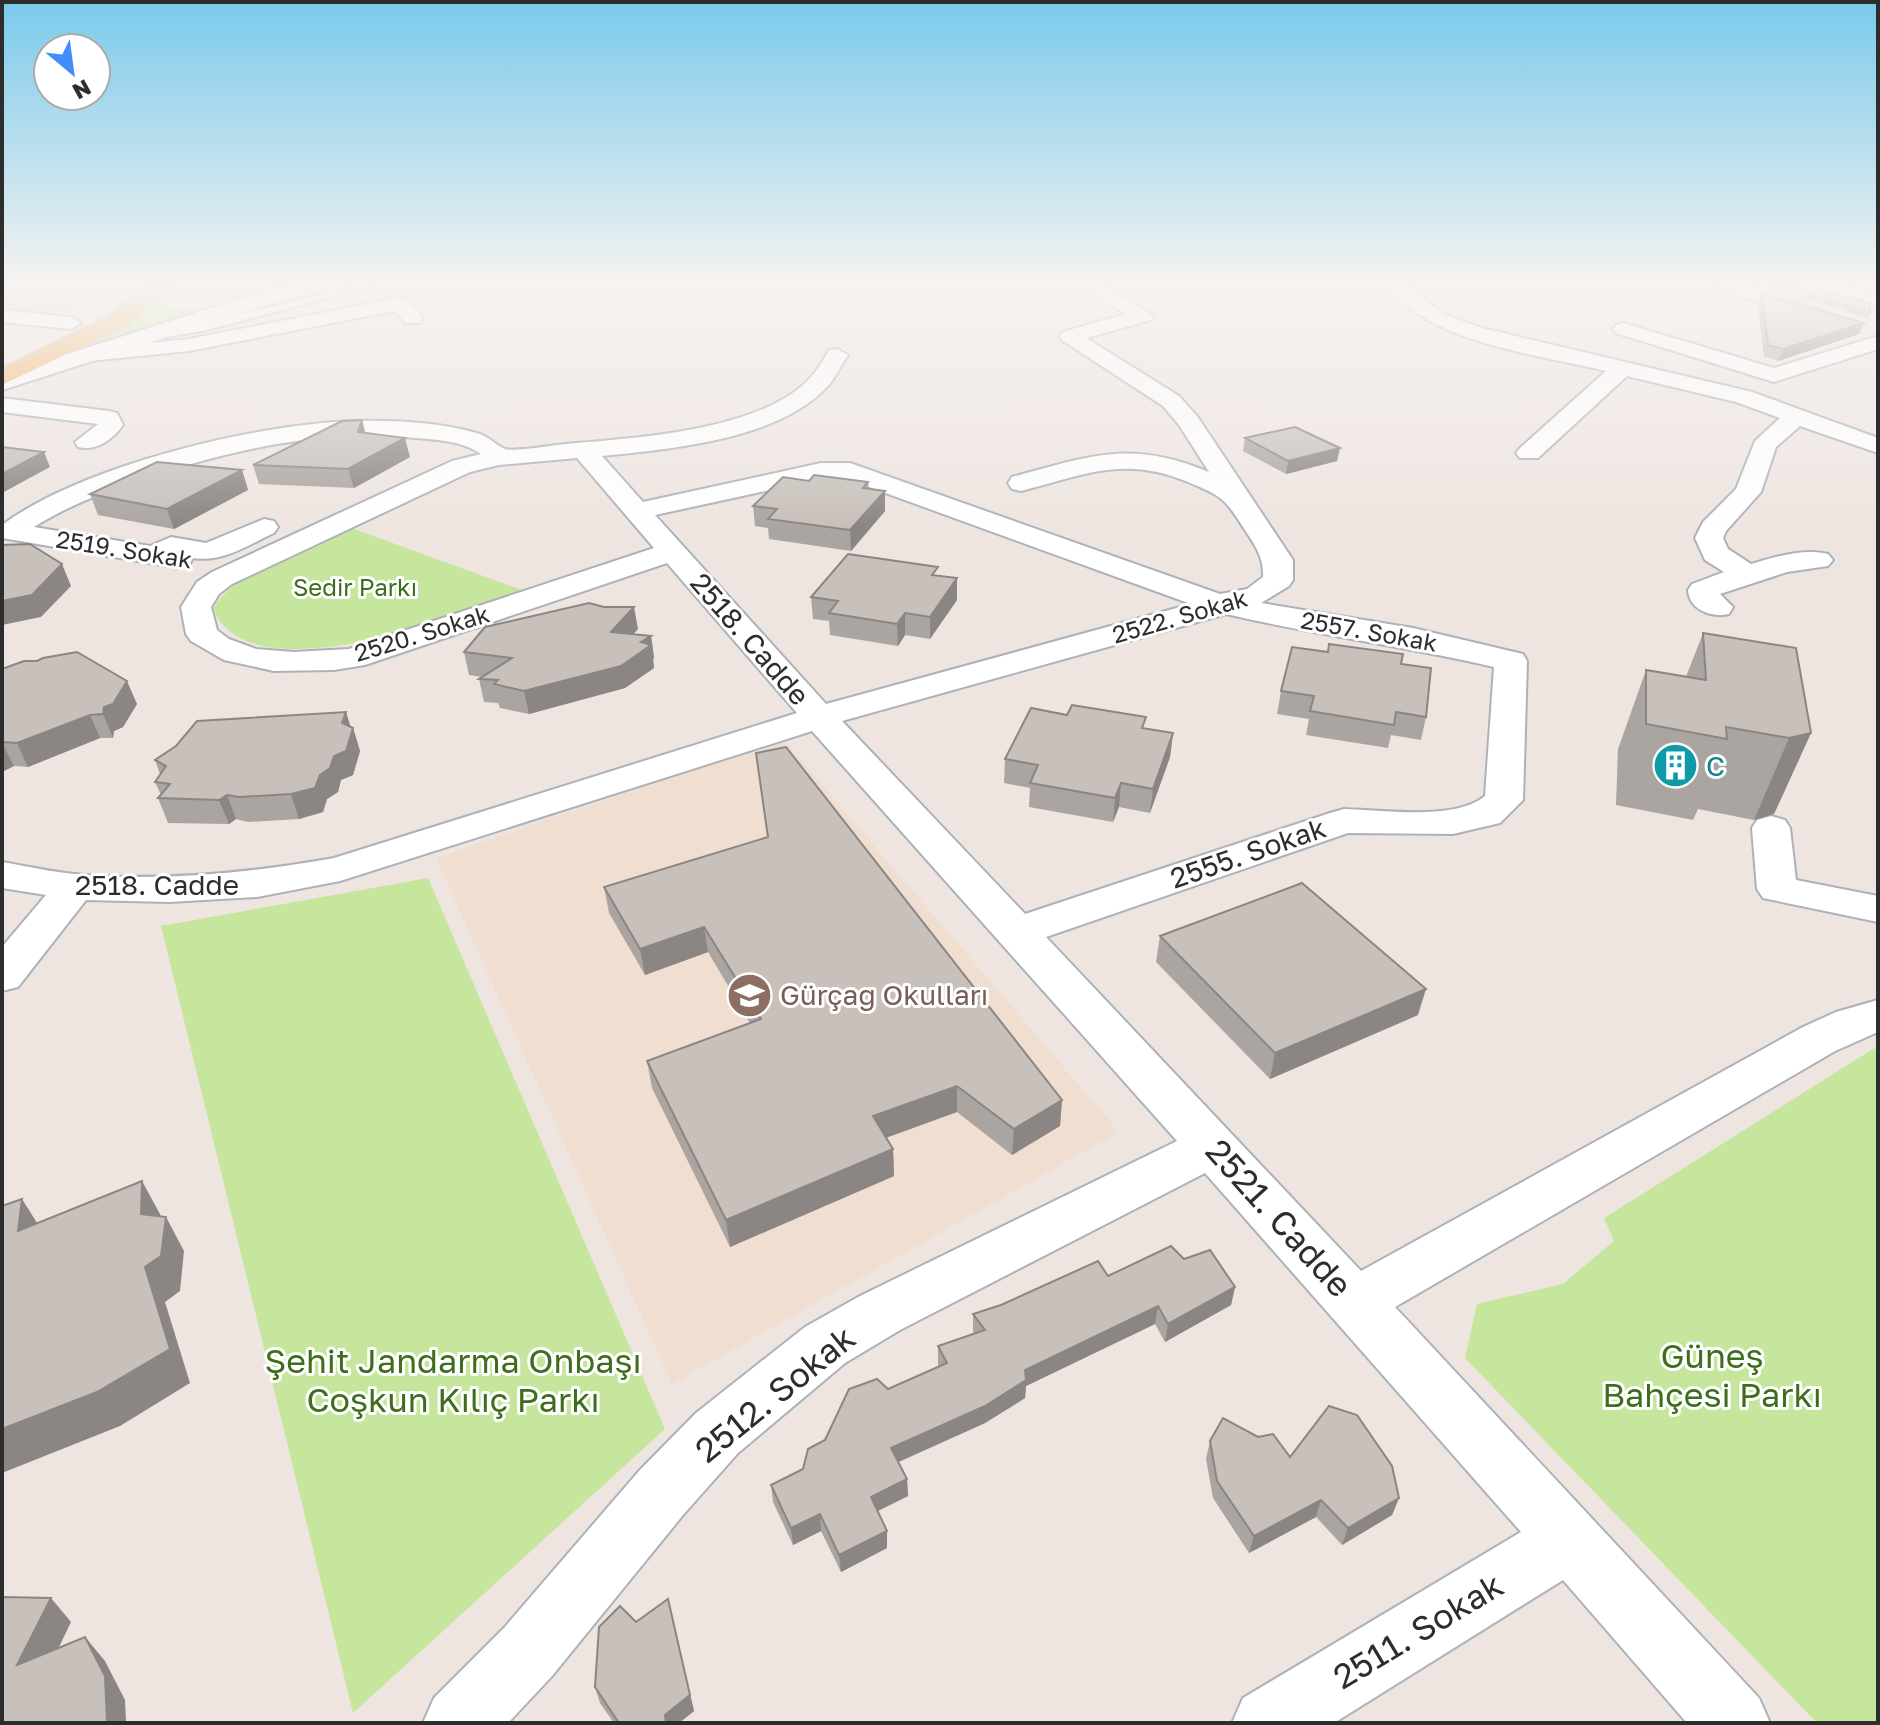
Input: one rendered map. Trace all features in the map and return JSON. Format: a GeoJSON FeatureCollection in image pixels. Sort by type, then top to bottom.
{"type":"FeatureCollection","features":[{"type":"Feature","properties":{"kind":"main road"},"geometry":{"type":"LineString","coordinates":[[2,381],[30,366]]}},
{"type":"Feature","properties":{"kind":"street"},"geometry":{"type":"LineString","coordinates":[[2,381],[51,366]]}},
{"type":"Feature","properties":{"kind":"street"},"geometry":{"type":"LineString","coordinates":[[6,534],[43,509],[168,461],[272,436],[383,428],[464,437],[494,450],[499,457],[666,440],[770,415],[813,391],[833,366]]}},
{"type":"Feature","properties":{"kind":"street","name":"2522. Sokak"},"geometry":{"type":"LineString","coordinates":[[819,717],[1226,605],[1270,588],[1278,580],[1280,571],[1274,552],[1189,421],[1171,401],[1117,366]]}},
{"type":"Feature","properties":{"kind":"street"},"geometry":{"type":"LineString","coordinates":[[1610,366],[1744,397],[1878,446]]}},
{"type":"Feature","properties":{"kind":"street"},"geometry":{"type":"LineString","coordinates":[[1746,366],[1774,375],[1794,366]]}},
{"type":"Feature","properties":{"kind":"street"},"geometry":{"type":"LineString","coordinates":[[1529,453],[1621,369]]}},
{"type":"Feature","properties":{"kind":"street"},"geometry":{"type":"LineString","coordinates":[[2,405],[109,418],[111,425],[87,442]]}},
{"type":"Feature","properties":{"kind":"street"},"geometry":{"type":"LineString","coordinates":[[1747,574],[1715,554],[1709,538],[1713,528],[1748,492],[1764,446],[1797,417]]}},
{"type":"Feature","properties":{"kind":"street"},"geometry":{"type":"LineString","coordinates":[[6,534],[149,479],[264,453],[318,446],[359,445],[455,457],[345,505],[326,500]]}},
{"type":"Feature","properties":{"kind":"street","name":"2518. Cadde"},"geometry":{"type":"LineString","coordinates":[[2,875],[75,887],[210,888],[257,884],[340,869],[819,717],[583,450]]}},
{"type":"Feature","properties":{"kind":"street","name":"2520. Sokak"},"geometry":{"type":"LineString","coordinates":[[499,457],[461,466],[239,568],[215,583],[200,598],[196,617],[202,634],[213,644],[248,656],[324,662],[382,650],[673,551]]}},
{"type":"Feature","properties":{"kind":"street"},"geometry":{"type":"LineString","coordinates":[[1021,483],[1098,463],[1137,459],[1169,466],[1235,493]]}},
{"type":"Feature","properties":{"kind":"street","name":"2557. Sokak"},"geometry":{"type":"LineString","coordinates":[[637,511],[821,471],[850,471],[1226,605],[1284,618],[1413,638],[1511,661],[1504,800],[1486,815]]}},
{"type":"Feature","properties":{"kind":"street"},"geometry":{"type":"LineString","coordinates":[[154,555],[171,546],[209,552],[282,519]]}},
{"type":"Feature","properties":{"kind":"street","name":"2519. Sokak"},"geometry":{"type":"LineString","coordinates":[[6,534],[239,568]]}},
{"type":"Feature","properties":{"kind":"street"},"geometry":{"type":"LineString","coordinates":[[1718,607],[1703,596],[1703,590],[1785,563],[1818,560]]}},
{"type":"Feature","properties":{"kind":"street","name":"2521. Cadde"},"geometry":{"type":"LineString","coordinates":[[819,717],[1355,1302],[1734,1723]]}},
{"type":"Feature","properties":{"kind":"street","name":"2555. Sokak"},"geometry":{"type":"LineString","coordinates":[[1016,932],[1344,821],[1441,823],[1486,815]]}},
{"type":"Feature","properties":{"kind":"street"},"geometry":{"type":"LineString","coordinates":[[1771,828],[1777,889],[1878,909]]}},
{"type":"Feature","properties":{"kind":"street"},"geometry":{"type":"LineString","coordinates":[[2,976],[75,887]]}},
{"type":"Feature","properties":{"kind":"street"},"geometry":{"type":"LineString","coordinates":[[1355,1302],[1819,1039],[1852,1023],[1878,1016]]}},
{"type":"Feature","properties":{"kind":"street","name":"2512. Sokak"},"geometry":{"type":"LineString","coordinates":[[459,1723],[528,1652],[661,1493],[717,1433],[825,1345],[880,1313],[1213,1146]]}},
{"type":"Feature","properties":{"kind":"street","name":"2511. Sokak"},"geometry":{"type":"LineString","coordinates":[[1268,1723],[1568,1540]]}},
{"type":"Feature","properties":{"kind":"shaded area","name":"Gürçağ Okulları"},"geometry":{"type":"Polygon","coordinates":[[[783,739],[1119,1132],[672,1384],[436,858],[783,739]]]}},
{"type":"Feature","properties":{"kind":"green space","name":"Sedir Parkı"},"geometry":{"type":"Polygon","coordinates":[[[354,529],[530,593],[411,631],[311,649],[268,647],[234,634],[213,608],[241,580],[258,569],[354,529]]]}},
{"type":"Feature","properties":{"kind":"green space","name":"Şehit Jandarma Onbaşı Coşkun Kılıç Parkı"},"geometry":{"type":"Polygon","coordinates":[[[428,878],[665,1429],[353,1713],[161,926],[428,878]]]}},
{"type":"Feature","properties":{"kind":"green space","name":"Güneş Bahçesi Parkı"},"geometry":{"type":"Polygon","coordinates":[[[1878,1046],[1878,1723],[1817,1723],[1465,1358],[1477,1304],[1563,1284],[1614,1241],[1604,1218],[1878,1046]]]}},
{"type":"Feature","properties":{"kind":"building"},"geometry":{"type":"Polygon","coordinates":[[[362,420],[358,432],[405,438],[348,469],[253,465],[342,421],[362,420]]]}},
{"type":"Feature","properties":{"kind":"building"},"geometry":{"type":"Polygon","coordinates":[[[1295,427],[1340,448],[1288,461],[1245,438],[1295,427]]]}},
{"type":"Feature","properties":{"kind":"building"},"geometry":{"type":"Polygon","coordinates":[[[2,447],[44,452],[2,474],[2,447]]]}},
{"type":"Feature","properties":{"kind":"building"},"geometry":{"type":"Polygon","coordinates":[[[157,462],[242,470],[167,509],[90,494],[157,462]]]}},
{"type":"Feature","properties":{"kind":"building"},"geometry":{"type":"Polygon","coordinates":[[[814,475],[868,482],[863,488],[885,491],[850,530],[768,519],[777,509],[753,506],[783,477],[809,481],[814,475]]]}},
{"type":"Feature","properties":{"kind":"building"},"geometry":{"type":"Polygon","coordinates":[[[30,544],[62,564],[32,595],[2,601],[2,545],[30,544]]]}},
{"type":"Feature","properties":{"kind":"building"},"geometry":{"type":"Polygon","coordinates":[[[848,554],[938,567],[932,575],[957,578],[930,617],[905,613],[897,624],[829,613],[838,601],[811,597],[848,554]]]}},
{"type":"Feature","properties":{"kind":"building"},"geometry":{"type":"Polygon","coordinates":[[[589,603],[604,607],[634,607],[611,632],[651,636],[641,642],[651,645],[621,666],[524,691],[494,684],[498,680],[479,679],[512,658],[464,652],[485,627],[589,603]]]}},
{"type":"Feature","properties":{"kind":"building"},"geometry":{"type":"Polygon","coordinates":[[[1703,633],[1796,648],[1811,733],[1789,738],[1726,727],[1727,739],[1646,724],[1646,670],[1706,680],[1703,633]]]}},
{"type":"Feature","properties":{"kind":"building"},"geometry":{"type":"Polygon","coordinates":[[[1329,644],[1403,654],[1401,664],[1431,668],[1426,717],[1396,712],[1394,725],[1310,711],[1314,696],[1281,691],[1292,647],[1328,652],[1329,644]]]}},
{"type":"Feature","properties":{"kind":"building"},"geometry":{"type":"Polygon","coordinates":[[[77,652],[127,681],[113,704],[104,707],[103,714],[90,715],[17,743],[2,742],[2,669],[24,661],[77,652]]]}},
{"type":"Feature","properties":{"kind":"building"},"geometry":{"type":"Polygon","coordinates":[[[1072,705],[1146,717],[1142,728],[1173,733],[1153,789],[1121,783],[1115,798],[1030,783],[1038,765],[1005,759],[1031,708],[1067,715],[1072,705]]]}},
{"type":"Feature","properties":{"kind":"building"},"geometry":{"type":"Polygon","coordinates":[[[346,712],[342,723],[353,728],[346,751],[334,756],[330,768],[320,775],[315,788],[291,794],[227,795],[219,800],[158,798],[170,784],[155,782],[166,766],[155,760],[176,746],[197,721],[346,712]]]}},
{"type":"Feature","properties":{"kind":"building","name":"Gürçağ Okulları"},"geometry":{"type":"Polygon","coordinates":[[[786,747],[1062,1100],[1014,1129],[957,1086],[873,1116],[893,1149],[726,1220],[647,1061],[761,1019],[704,927],[640,949],[604,887],[768,837],[756,753],[786,747]]]}},
{"type":"Feature","properties":{"kind":"building"},"geometry":{"type":"Polygon","coordinates":[[[1302,883],[1426,989],[1275,1053],[1160,936],[1302,883]]]}},
{"type":"Feature","properties":{"kind":"building"},"geometry":{"type":"Polygon","coordinates":[[[142,1181],[141,1214],[166,1217],[161,1256],[145,1267],[170,1349],[97,1392],[2,1429],[2,1206],[22,1199],[18,1231],[142,1181]]]}},
{"type":"Feature","properties":{"kind":"building"},"geometry":{"type":"Polygon","coordinates":[[[1171,1246],[1184,1259],[1210,1250],[1235,1287],[1168,1324],[1158,1306],[1025,1370],[1026,1380],[985,1406],[891,1448],[907,1479],[871,1497],[887,1531],[839,1555],[820,1514],[791,1528],[771,1485],[803,1469],[808,1449],[825,1440],[849,1389],[877,1379],[888,1389],[947,1363],[938,1346],[985,1330],[973,1314],[1001,1305],[1098,1261],[1108,1276],[1171,1246]]]}},
{"type":"Feature","properties":{"kind":"building"},"geometry":{"type":"Polygon","coordinates":[[[1329,1406],[1357,1415],[1392,1466],[1399,1498],[1348,1528],[1321,1500],[1254,1536],[1217,1481],[1210,1441],[1223,1418],[1258,1437],[1273,1434],[1290,1457],[1329,1406]]]}},
{"type":"Feature","properties":{"kind":"building"},"geometry":{"type":"Polygon","coordinates":[[[2,1597],[51,1598],[17,1665],[85,1637],[105,1676],[107,1723],[2,1723],[2,1597]]]}},
{"type":"Feature","properties":{"kind":"building"},"geometry":{"type":"Polygon","coordinates":[[[668,1599],[690,1695],[665,1715],[666,1723],[619,1723],[595,1687],[599,1627],[620,1606],[636,1622],[668,1599]]]}},
{"type":"Feature","properties":{"kind":"place","name":"C"},"geometry":{"type":"Point","coordinates":[1675,766]}},
{"type":"Feature","properties":{"kind":"place","name":"Gürçağ Okulları"},"geometry":{"type":"Point","coordinates":[749,995]}}]}
